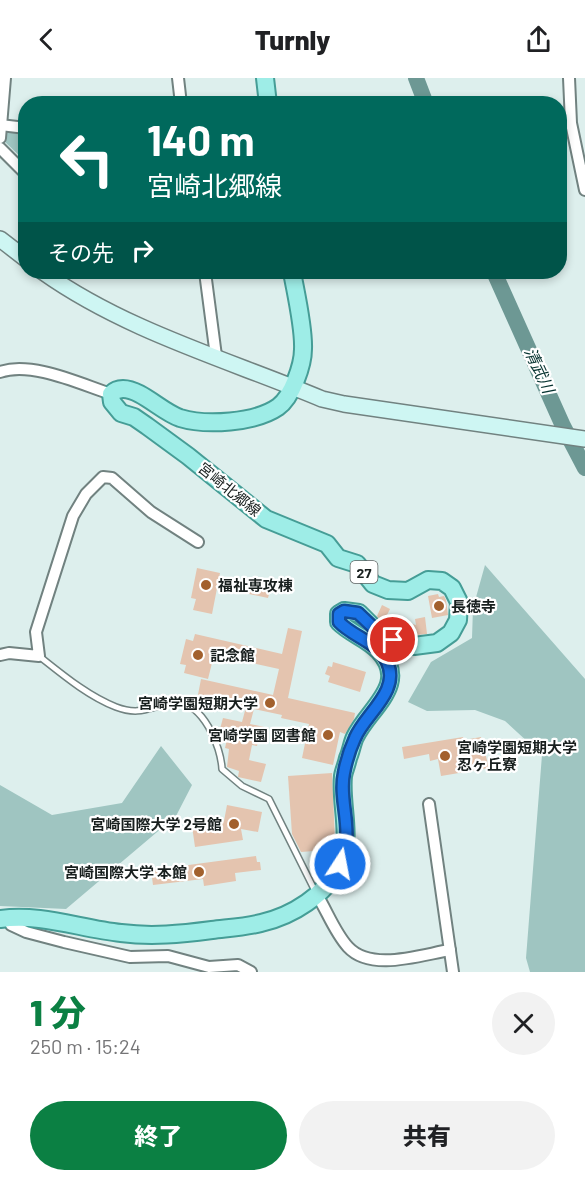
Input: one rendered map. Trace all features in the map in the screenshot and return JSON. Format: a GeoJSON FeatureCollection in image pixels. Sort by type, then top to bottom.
{"type":"FeatureCollection","features":[{"type":"Feature","properties":{"kind":"main road"},"geometry":{"type":"LineString","coordinates":[[265,78],[267,96]]}},
{"type":"Feature","properties":{"kind":"main road"},"geometry":{"type":"LineString","coordinates":[[111,394],[123,388],[138,393],[178,417],[199,422],[218,422],[263,415],[280,406],[293,387],[301,364],[303,348],[293,279]]}},
{"type":"Feature","properties":{"kind":"main road","name":"宮崎北郷線"},"geometry":{"type":"LineString","coordinates":[[4,918],[25,917],[121,933],[164,936],[262,923],[290,913],[330,883],[340,864],[346,841],[343,775],[355,737],[387,692],[391,675],[387,661],[378,650],[368,641],[348,631],[339,622],[339,614],[344,611],[358,613],[377,631],[393,640],[414,646],[437,643],[451,633],[458,620],[459,602],[452,588],[442,582],[428,580],[408,591],[388,590],[374,584],[357,564],[338,558],[327,544],[266,519],[155,432],[134,417],[121,412],[112,402],[111,394]]}},
{"type":"Feature","properties":{"kind":"street"},"geometry":{"type":"LineString","coordinates":[[0,138],[5,78]]}},
{"type":"Feature","properties":{"kind":"street"},"geometry":{"type":"LineString","coordinates":[[178,78],[180,96]]}},
{"type":"Feature","properties":{"kind":"street"},"geometry":{"type":"LineString","coordinates":[[569,78],[571,123],[585,190]]}},
{"type":"Feature","properties":{"kind":"street"},"geometry":{"type":"LineString","coordinates":[[0,126],[18,127]]}},
{"type":"Feature","properties":{"kind":"street"},"geometry":{"type":"LineString","coordinates":[[0,148],[18,166]]}},
{"type":"Feature","properties":{"kind":"street"},"geometry":{"type":"LineString","coordinates":[[0,238],[18,253]]}},
{"type":"Feature","properties":{"kind":"street"},"geometry":{"type":"LineString","coordinates":[[56,279],[75,294],[105,309],[322,399],[585,439]]}},
{"type":"Feature","properties":{"kind":"street"},"geometry":{"type":"LineString","coordinates":[[206,279],[216,356]]}},
{"type":"Feature","properties":{"kind":"street"},"geometry":{"type":"LineString","coordinates":[[0,372],[8,369],[31,369],[111,394]]}},
{"type":"Feature","properties":{"kind":"street"},"geometry":{"type":"LineString","coordinates":[[0,655],[9,653],[39,656],[36,632],[73,516],[86,494],[103,477],[112,478],[151,512],[198,542]]}},
{"type":"Feature","properties":{"kind":"street"},"geometry":{"type":"LineString","coordinates":[[429,804],[453,972]]}},
{"type":"Feature","properties":{"kind":"street"},"geometry":{"type":"LineString","coordinates":[[317,895],[346,945],[360,957],[380,961],[450,950]]}},
{"type":"Feature","properties":{"kind":"street"},"geometry":{"type":"LineString","coordinates":[[4,918],[11,925],[26,933],[130,957],[168,956],[209,967],[238,964],[251,972]]}},
{"type":"Feature","properties":{"kind":"lane"},"geometry":{"type":"LineString","coordinates":[[39,656],[95,697],[118,708],[140,712],[178,703],[189,707],[201,717],[212,732],[221,757],[222,769],[242,786],[269,800],[317,895]]}},
{"type":"Feature","properties":{"kind":"shaded area"},"geometry":{"type":"Polygon","coordinates":[[[5,129],[18,130],[18,154],[4,141],[5,129]]]}},
{"type":"Feature","properties":{"kind":"shaded area"},"geometry":{"type":"Polygon","coordinates":[[[485,565],[585,679],[585,972],[530,972],[526,958],[542,755],[505,721],[475,710],[427,711],[408,702],[431,662],[472,638],[473,608],[485,565]]]}},
{"type":"Feature","properties":{"kind":"shaded area"},"geometry":{"type":"Polygon","coordinates":[[[161,746],[192,785],[176,816],[66,909],[0,906],[0,785],[52,815],[122,803],[161,746]]]}},
{"type":"Feature","properties":{"kind":"building","name":"福祉専攻棟"},"geometry":{"type":"Polygon","coordinates":[[[197,568],[220,573],[212,614],[193,610],[196,599],[191,598],[197,568]]]}},
{"type":"Feature","properties":{"kind":"building"},"geometry":{"type":"Polygon","coordinates":[[[237,580],[271,587],[268,598],[235,591],[237,580]]]}},
{"type":"Feature","properties":{"kind":"building","name":"長徳寺"},"geometry":{"type":"Polygon","coordinates":[[[438,594],[439,597],[444,596],[446,600],[448,615],[432,618],[428,596],[438,594]]]}},
{"type":"Feature","properties":{"kind":"building"},"geometry":{"type":"Polygon","coordinates":[[[382,605],[390,609],[386,617],[416,625],[415,619],[425,617],[427,634],[415,635],[383,623],[377,616],[382,605]]]}},
{"type":"Feature","properties":{"kind":"building"},"geometry":{"type":"Polygon","coordinates":[[[288,628],[302,631],[288,698],[355,713],[354,719],[345,734],[340,732],[333,765],[302,758],[309,724],[254,709],[250,724],[269,728],[266,740],[262,739],[257,746],[252,745],[249,760],[266,764],[261,782],[238,777],[239,771],[227,767],[229,749],[225,748],[227,739],[223,739],[225,730],[220,729],[223,718],[242,722],[246,707],[205,698],[205,701],[197,700],[201,679],[273,695],[279,669],[214,655],[208,679],[184,673],[186,665],[180,664],[186,639],[193,641],[195,634],[282,654],[288,628]]]}},
{"type":"Feature","properties":{"kind":"building"},"geometry":{"type":"Polygon","coordinates":[[[333,662],[366,672],[360,692],[328,682],[330,676],[325,674],[328,666],[332,667],[333,662]]]}},
{"type":"Feature","properties":{"kind":"building","name":"宮崎学園短期大学 忍ヶ丘寮"},"geometry":{"type":"Polygon","coordinates":[[[463,737],[464,740],[481,737],[489,768],[441,776],[438,759],[430,761],[429,754],[404,759],[402,747],[463,737]]]}},
{"type":"Feature","properties":{"kind":"building"},"geometry":{"type":"Polygon","coordinates":[[[332,773],[335,841],[327,850],[301,852],[292,834],[288,776],[332,773]]]}},
{"type":"Feature","properties":{"kind":"building","name":"宮崎国際大学 2号館"},"geometry":{"type":"Polygon","coordinates":[[[227,805],[262,812],[258,832],[241,829],[243,840],[195,847],[192,826],[224,821],[227,805]]]}},
{"type":"Feature","properties":{"kind":"building","name":"宮崎国際大学 本館"},"geometry":{"type":"Polygon","coordinates":[[[256,856],[261,870],[235,873],[236,881],[204,886],[203,879],[153,885],[151,870],[256,856]]]}},
{"type":"Feature","properties":{"kind":"waterway","name":"清武川"},"geometry":{"type":"LineString","coordinates":[[416,78],[423,96]]}},
{"type":"Feature","properties":{"kind":"waterway","name":"清武川"},"geometry":{"type":"LineString","coordinates":[[497,279],[563,426],[585,468]]}},
{"type":"Feature","properties":{"kind":"place","name":"福祉専攻棟"},"geometry":{"type":"Point","coordinates":[206,585]}},
{"type":"Feature","properties":{"kind":"place","name":"長徳寺"},"geometry":{"type":"Point","coordinates":[439,606]}},
{"type":"Feature","properties":{"kind":"place","name":"記念館"},"geometry":{"type":"Point","coordinates":[198,655]}},
{"type":"Feature","properties":{"kind":"place","name":"宮崎学園短期大学"},"geometry":{"type":"Point","coordinates":[270,703]}},
{"type":"Feature","properties":{"kind":"place","name":"宮崎学園 図書館"},"geometry":{"type":"Point","coordinates":[328,735]}},
{"type":"Feature","properties":{"kind":"place","name":"宮崎学園短期大学 忍ヶ丘寮"},"geometry":{"type":"Point","coordinates":[445,756]}},
{"type":"Feature","properties":{"kind":"place","name":"宮崎国際大学 2号館"},"geometry":{"type":"Point","coordinates":[234,824]}},
{"type":"Feature","properties":{"kind":"place","name":"宮崎国際大学 本館"},"geometry":{"type":"Point","coordinates":[199,872]}},
{"type":"Feature","properties":{"kind":"route"},"geometry":{"type":"LineString","coordinates":[[340,864],[346,841],[343,775],[355,737],[387,692],[391,675],[387,661],[378,650],[368,641],[348,631],[339,622],[339,614],[351,610],[358,613],[377,631],[393,640]]}}]}
